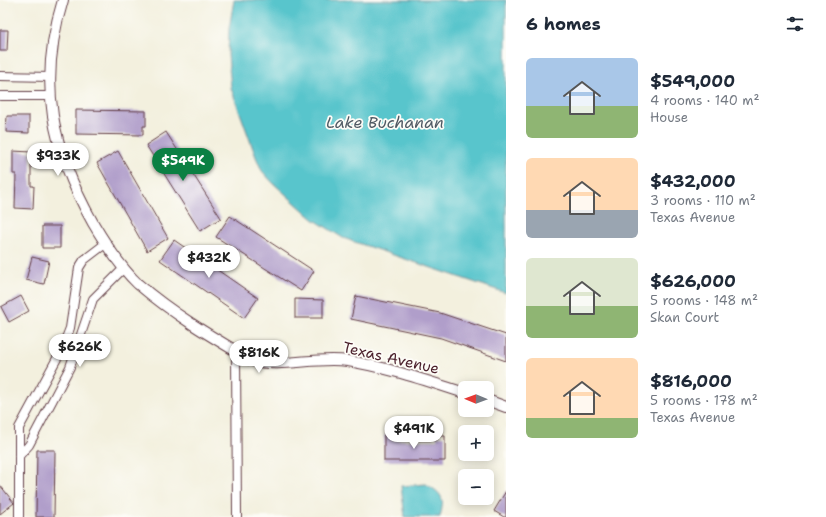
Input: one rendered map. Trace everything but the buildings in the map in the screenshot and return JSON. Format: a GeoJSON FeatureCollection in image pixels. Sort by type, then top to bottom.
{"type":"FeatureCollection","features":[{"type":"Feature","properties":{"kind":"street","name":"Texas Avenue"},"geometry":{"type":"LineString","coordinates":[[63,0],[57,18],[52,51],[50,96],[54,129],[62,156],[77,195],[105,244],[137,283],[178,316],[251,360],[264,364],[326,359],[348,361],[416,378],[458,391]]}},
{"type":"Feature","properties":{"kind":"street"},"geometry":{"type":"LineString","coordinates":[[0,76],[51,77]]}},
{"type":"Feature","properties":{"kind":"street"},"geometry":{"type":"LineString","coordinates":[[0,96],[50,96]]}},
{"type":"Feature","properties":{"kind":"street"},"geometry":{"type":"LineString","coordinates":[[19,517],[18,428],[61,351],[70,328],[79,268],[84,260],[105,244]]}},
{"type":"Feature","properties":{"kind":"street"},"geometry":{"type":"LineString","coordinates":[[19,456],[28,445],[70,368],[93,299],[124,268]]}},
{"type":"Feature","properties":{"kind":"street"},"geometry":{"type":"LineString","coordinates":[[236,351],[237,517]]}},
{"type":"Feature","properties":{"kind":"street"},"geometry":{"type":"LineString","coordinates":[[494,403],[506,407]]}},
{"type":"Feature","properties":{"kind":"water","name":"Lake Buchanan"},"geometry":{"type":"Polygon","coordinates":[[[234,0],[506,0],[506,293],[343,238],[313,219],[273,183],[262,171],[231,88],[228,55],[229,29],[234,0]]]}},
{"type":"Feature","properties":{"kind":"water"},"geometry":{"type":"Polygon","coordinates":[[[426,484],[436,491],[441,497],[442,505],[440,517],[405,517],[401,486],[426,484]]]}}]}
